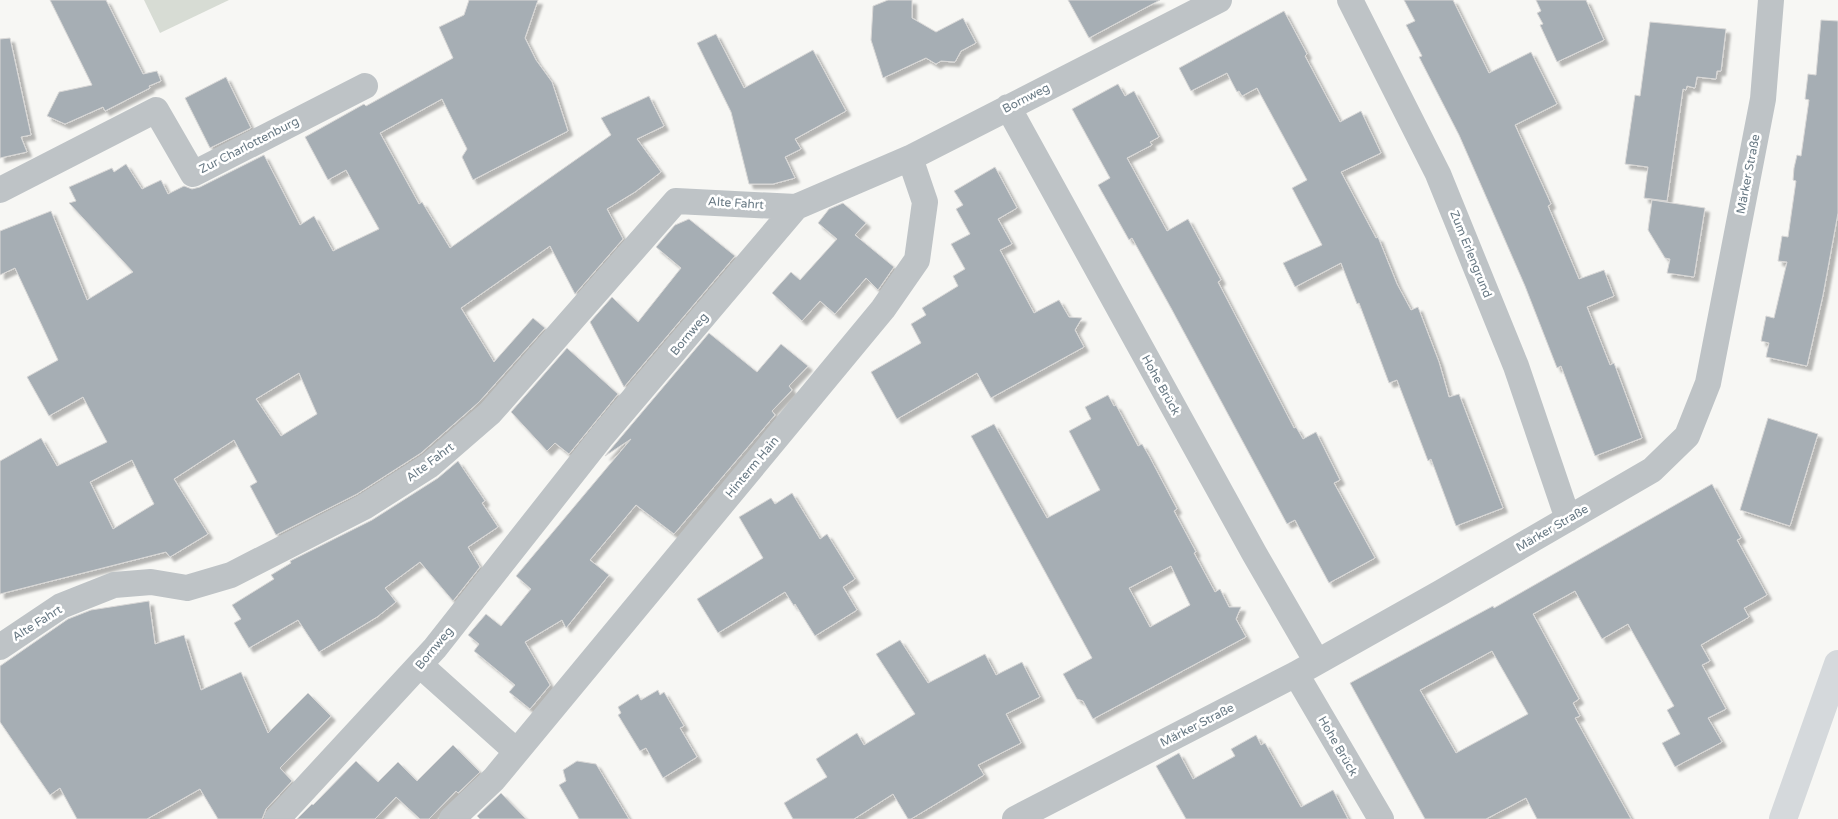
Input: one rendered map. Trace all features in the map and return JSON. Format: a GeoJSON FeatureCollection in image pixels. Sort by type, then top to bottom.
{"type":"FeatureCollection","features":[{"type":"Feature","properties":{"kind":"main road"},"geometry":{"type":"LineString","coordinates":[[1783,819],[1838,664]]}},
{"type":"Feature","properties":{"kind":"street","name":"Bornweg"},"geometry":{"type":"LineString","coordinates":[[277,819],[420,665],[602,436],[796,207],[910,158],[1220,0]]}},
{"type":"Feature","properties":{"kind":"street","name":"Zum Erlengrund"},"geometry":{"type":"LineString","coordinates":[[1350,0],[1438,174],[1516,366],[1568,518]]}},
{"type":"Feature","properties":{"kind":"street","name":"Märker Straße"},"geometry":{"type":"LineString","coordinates":[[1015,819],[1306,668],[1652,470],[1687,436],[1708,383],[1761,108],[1771,0]]}},
{"type":"Feature","properties":{"kind":"street","name":"Zur Charlottenburg"},"geometry":{"type":"LineString","coordinates":[[0,190],[156,110],[193,174],[365,86]]}},
{"type":"Feature","properties":{"kind":"street","name":"Hohe Brück"},"geometry":{"type":"LineString","coordinates":[[1008,107],[1254,553],[1306,668],[1380,819]]}},
{"type":"Feature","properties":{"kind":"street","name":"Hinterm Hain"},"geometry":{"type":"LineString","coordinates":[[452,819],[494,779],[883,309],[917,260],[925,202],[910,158]]}},
{"type":"Feature","properties":{"kind":"street","name":"Alte Fahrt"},"geometry":{"type":"LineString","coordinates":[[0,646],[61,606],[114,585],[151,582],[187,588],[231,576],[364,507],[430,465],[490,414],[676,201],[796,207]]}},
{"type":"Feature","properties":{"kind":"street"},"geometry":{"type":"LineString","coordinates":[[420,665],[516,752]]}},
{"type":"Feature","properties":{"kind":"shaded area"},"geometry":{"type":"Polygon","coordinates":[[[144,0],[229,0],[160,33],[144,0]]]}},
{"type":"Feature","properties":{"kind":"building"},"geometry":{"type":"Polygon","coordinates":[[[50,0],[106,0],[143,74],[157,71],[161,81],[105,111],[103,107],[65,124],[47,116],[59,92],[92,85],[50,0]]]}},
{"type":"Feature","properties":{"kind":"building"},"geometry":{"type":"Polygon","coordinates":[[[469,0],[538,0],[525,38],[536,60],[552,82],[568,131],[473,180],[462,157],[467,149],[442,99],[380,133],[419,204],[422,202],[450,248],[611,135],[601,118],[649,96],[664,126],[637,139],[661,172],[635,192],[607,209],[623,239],[575,294],[550,246],[461,308],[494,362],[533,318],[545,328],[479,402],[421,453],[357,494],[276,535],[250,486],[257,482],[234,440],[174,479],[208,534],[170,557],[166,552],[0,594],[0,461],[41,438],[57,466],[107,442],[83,397],[49,416],[27,377],[58,360],[15,268],[0,275],[0,231],[51,211],[87,300],[133,272],[69,203],[76,201],[69,187],[112,168],[114,172],[126,164],[142,189],[161,180],[168,194],[184,186],[192,189],[200,187],[264,155],[300,225],[314,216],[333,251],[379,229],[346,170],[328,180],[305,137],[453,58],[439,27],[464,15],[469,0]],[[299,373],[256,399],[281,436],[317,414],[299,373]],[[132,460],[90,482],[113,529],[154,504],[132,460]]]}},
{"type":"Feature","properties":{"kind":"building"},"geometry":{"type":"Polygon","coordinates":[[[888,0],[912,0],[912,18],[936,32],[963,18],[976,43],[961,51],[955,62],[941,61],[936,64],[926,58],[883,78],[871,40],[873,6],[888,0]]]}},
{"type":"Feature","properties":{"kind":"building"},"geometry":{"type":"Polygon","coordinates":[[[1068,0],[1160,0],[1089,38],[1068,0]]]}},
{"type":"Feature","properties":{"kind":"building"},"geometry":{"type":"Polygon","coordinates":[[[1404,0],[1453,0],[1489,73],[1531,52],[1557,104],[1515,125],[1551,204],[1548,206],[1579,279],[1604,270],[1614,296],[1587,307],[1610,365],[1614,363],[1642,438],[1595,456],[1561,366],[1557,368],[1525,286],[1459,135],[1419,57],[1422,56],[1406,25],[1415,21],[1404,0]]]}},
{"type":"Feature","properties":{"kind":"building"},"geometry":{"type":"Polygon","coordinates":[[[1536,0],[1586,0],[1604,40],[1557,62],[1540,25],[1543,24],[1537,13],[1541,11],[1536,0]]]}},
{"type":"Feature","properties":{"kind":"building"},"geometry":{"type":"Polygon","coordinates":[[[1284,11],[1307,54],[1305,56],[1340,122],[1361,111],[1381,153],[1341,172],[1376,238],[1378,237],[1397,284],[1411,310],[1418,307],[1439,362],[1449,397],[1459,394],[1503,508],[1456,526],[1431,459],[1428,461],[1397,380],[1389,383],[1359,303],[1357,304],[1341,263],[1295,287],[1283,263],[1322,245],[1292,188],[1307,180],[1257,88],[1242,96],[1239,91],[1237,92],[1227,73],[1191,91],[1179,68],[1284,11]]]}},
{"type":"Feature","properties":{"kind":"building"},"geometry":{"type":"Polygon","coordinates":[[[1821,20],[1838,21],[1838,213],[1823,295],[1807,366],[1766,357],[1769,343],[1761,341],[1766,316],[1774,318],[1787,262],[1778,261],[1782,236],[1788,237],[1796,181],[1793,180],[1794,168],[1797,155],[1801,156],[1809,100],[1805,99],[1808,74],[1816,75],[1821,20]]]}},
{"type":"Feature","properties":{"kind":"building"},"geometry":{"type":"Polygon","coordinates":[[[1650,22],[1726,29],[1721,71],[1717,71],[1716,79],[1697,77],[1695,88],[1687,86],[1686,90],[1683,89],[1667,201],[1644,198],[1648,167],[1625,164],[1635,95],[1640,96],[1650,22]]]}},
{"type":"Feature","properties":{"kind":"building"},"geometry":{"type":"Polygon","coordinates":[[[716,34],[744,88],[813,50],[846,111],[795,139],[801,149],[785,157],[795,178],[773,184],[749,184],[731,112],[697,43],[716,34]]]}},
{"type":"Feature","properties":{"kind":"building"},"geometry":{"type":"Polygon","coordinates":[[[10,38],[31,135],[21,137],[27,152],[0,158],[0,39],[10,38]]]}},
{"type":"Feature","properties":{"kind":"building"},"geometry":{"type":"Polygon","coordinates":[[[226,77],[251,128],[210,148],[185,98],[226,77]]]}},
{"type":"Feature","properties":{"kind":"building"},"geometry":{"type":"Polygon","coordinates":[[[1118,84],[1125,96],[1134,91],[1159,137],[1150,142],[1152,145],[1127,158],[1167,231],[1188,219],[1221,280],[1218,282],[1294,428],[1296,427],[1303,439],[1316,432],[1340,480],[1334,483],[1375,558],[1329,583],[1295,520],[1287,524],[1132,238],[1129,240],[1098,185],[1110,178],[1072,109],[1118,84]]]}},
{"type":"Feature","properties":{"kind":"building"},"geometry":{"type":"Polygon","coordinates":[[[995,167],[1017,208],[998,219],[1012,244],[1000,250],[1034,313],[1059,300],[1069,317],[1082,318],[1075,330],[1084,347],[991,398],[977,373],[897,419],[871,372],[921,343],[911,324],[926,315],[922,308],[958,286],[953,276],[965,269],[951,244],[970,234],[956,209],[963,205],[954,191],[995,167]]]}},
{"type":"Feature","properties":{"kind":"building"},"geometry":{"type":"Polygon","coordinates":[[[1652,200],[1705,208],[1694,277],[1667,273],[1670,259],[1665,258],[1648,230],[1652,200]]]}},
{"type":"Feature","properties":{"kind":"building"},"geometry":{"type":"Polygon","coordinates":[[[843,203],[866,223],[855,235],[894,267],[878,290],[866,278],[835,314],[820,301],[802,321],[772,293],[791,272],[800,280],[837,239],[818,223],[829,209],[843,203]]]}},
{"type":"Feature","properties":{"kind":"building"},"geometry":{"type":"Polygon","coordinates":[[[689,219],[735,256],[624,387],[590,322],[612,297],[638,322],[681,268],[656,247],[675,225],[689,219]]]}},
{"type":"Feature","properties":{"kind":"building"},"geometry":{"type":"Polygon","coordinates":[[[709,333],[757,372],[781,344],[808,366],[789,386],[792,390],[772,411],[775,415],[674,534],[636,505],[590,560],[609,575],[566,628],[562,620],[525,642],[550,685],[530,709],[509,692],[515,685],[474,651],[479,644],[468,635],[486,614],[501,626],[531,589],[516,576],[631,439],[605,456],[709,333]]]}},
{"type":"Feature","properties":{"kind":"building"},"geometry":{"type":"Polygon","coordinates":[[[567,348],[618,394],[569,454],[555,443],[547,451],[511,412],[567,348]]]}},
{"type":"Feature","properties":{"kind":"building"},"geometry":{"type":"Polygon","coordinates":[[[1108,395],[1114,406],[1116,405],[1138,446],[1142,444],[1149,456],[1177,509],[1174,511],[1215,592],[1220,589],[1229,607],[1241,607],[1236,619],[1246,637],[1093,719],[1083,701],[1077,699],[1063,674],[1092,658],[971,436],[994,424],[1047,518],[1100,490],[1069,431],[1091,419],[1085,407],[1108,395]],[[1171,566],[1129,588],[1150,627],[1190,605],[1171,566]]]}},
{"type":"Feature","properties":{"kind":"building"},"geometry":{"type":"Polygon","coordinates":[[[1768,418],[1818,434],[1790,526],[1740,510],[1768,418]]]}},
{"type":"Feature","properties":{"kind":"building"},"geometry":{"type":"Polygon","coordinates":[[[458,461],[485,501],[482,503],[498,527],[468,547],[480,567],[453,601],[420,562],[385,588],[396,602],[377,617],[319,652],[298,620],[249,648],[234,623],[241,619],[232,605],[274,579],[271,575],[291,563],[290,561],[372,520],[438,478],[458,461]]]}},
{"type":"Feature","properties":{"kind":"building"},"geometry":{"type":"Polygon","coordinates":[[[1712,484],[1741,538],[1737,540],[1767,595],[1744,608],[1749,617],[1701,645],[1710,661],[1702,665],[1726,709],[1708,718],[1722,742],[1675,767],[1662,743],[1680,734],[1667,710],[1674,706],[1628,624],[1602,639],[1575,591],[1533,614],[1579,699],[1573,703],[1580,716],[1575,718],[1631,819],[1537,819],[1526,798],[1486,819],[1425,819],[1350,683],[1493,606],[1494,608],[1712,484]],[[1492,651],[1420,690],[1456,753],[1528,714],[1492,651]]]}},
{"type":"Feature","properties":{"kind":"building"},"geometry":{"type":"Polygon","coordinates":[[[792,493],[820,539],[827,534],[855,579],[843,587],[857,610],[815,636],[795,604],[794,606],[785,592],[718,633],[697,599],[763,558],[739,517],[771,498],[775,504],[792,493]]]}},
{"type":"Feature","properties":{"kind":"building"},"geometry":{"type":"Polygon","coordinates":[[[149,601],[155,644],[184,635],[201,690],[241,672],[268,733],[308,693],[331,716],[280,768],[292,781],[266,809],[262,819],[218,819],[200,789],[147,819],[77,819],[60,788],[50,795],[0,722],[0,666],[68,619],[91,610],[149,601]]]}},
{"type":"Feature","properties":{"kind":"building"},"geometry":{"type":"Polygon","coordinates":[[[900,640],[928,683],[985,654],[996,675],[1022,662],[1040,697],[1006,714],[1021,743],[978,765],[984,775],[911,819],[908,819],[893,794],[854,819],[793,819],[784,803],[827,777],[816,759],[857,733],[864,745],[915,714],[876,654],[900,640]]]}},
{"type":"Feature","properties":{"kind":"building"},"geometry":{"type":"Polygon","coordinates":[[[658,690],[660,695],[664,692],[684,726],[680,728],[697,757],[663,778],[646,748],[640,751],[618,715],[621,713],[618,707],[638,694],[641,700],[658,690]]]}},
{"type":"Feature","properties":{"kind":"building"},"geometry":{"type":"Polygon","coordinates":[[[1256,735],[1261,745],[1265,743],[1301,807],[1333,790],[1348,819],[1186,819],[1156,766],[1179,753],[1193,779],[1235,756],[1231,749],[1256,735]]]}},
{"type":"Feature","properties":{"kind":"building"},"geometry":{"type":"Polygon","coordinates":[[[453,745],[480,772],[458,793],[456,791],[429,819],[420,819],[396,797],[375,819],[297,819],[356,761],[378,782],[398,762],[417,781],[453,745]]]}},
{"type":"Feature","properties":{"kind":"building"},"geometry":{"type":"Polygon","coordinates":[[[577,761],[596,764],[629,819],[579,819],[559,785],[566,781],[563,770],[577,761]]]}},
{"type":"Feature","properties":{"kind":"building"},"geometry":{"type":"Polygon","coordinates":[[[501,793],[526,819],[480,819],[477,816],[501,793]]]}}]}
